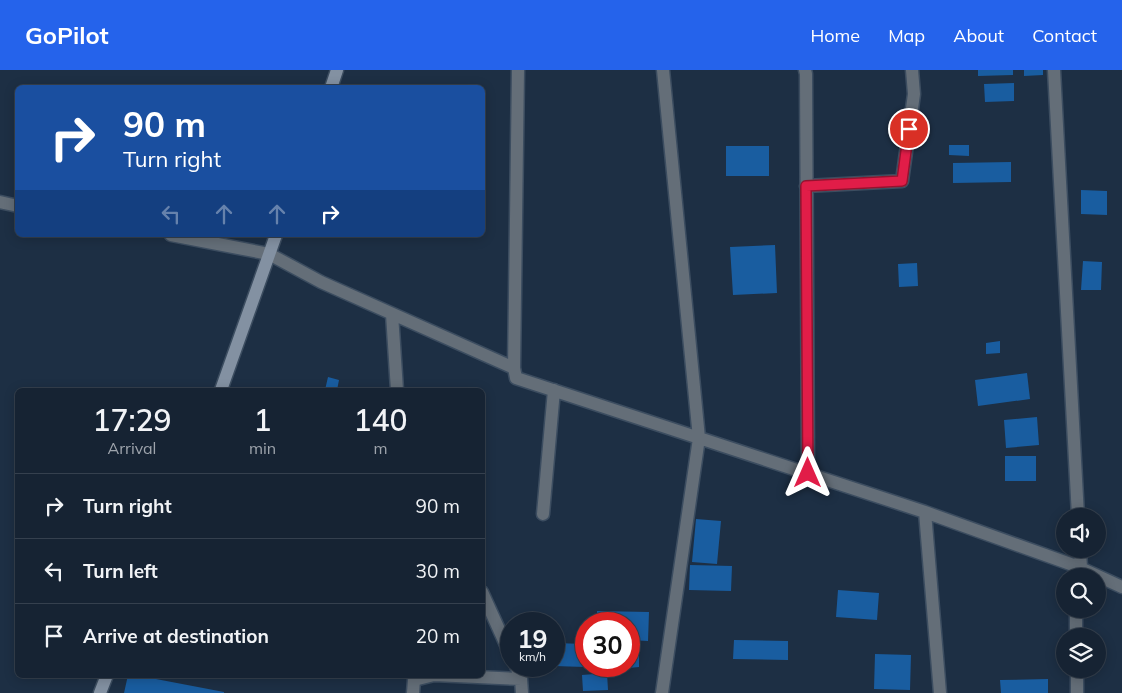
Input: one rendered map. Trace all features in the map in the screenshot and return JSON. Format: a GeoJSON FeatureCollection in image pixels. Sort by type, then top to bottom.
{"type":"FeatureCollection","features":[{"type":"Feature","properties":{"kind":"street"},"geometry":{"type":"LineString","coordinates":[[332,85],[337,70]]}},
{"type":"Feature","properties":{"kind":"street"},"geometry":{"type":"LineString","coordinates":[[518,70],[514,368],[516,378],[925,512],[1073,568]]}},
{"type":"Feature","properties":{"kind":"street"},"geometry":{"type":"LineString","coordinates":[[662,693],[699,438],[663,70]]}},
{"type":"Feature","properties":{"kind":"street"},"geometry":{"type":"LineString","coordinates":[[805,70],[808,473]]}},
{"type":"Feature","properties":{"kind":"street"},"geometry":{"type":"LineString","coordinates":[[806,186],[902,181],[914,94],[912,70]]}},
{"type":"Feature","properties":{"kind":"street"},"geometry":{"type":"LineString","coordinates":[[1054,70],[1078,508]]}},
{"type":"Feature","properties":{"kind":"street"},"geometry":{"type":"LineString","coordinates":[[0,202],[15,205]]}},
{"type":"Feature","properties":{"kind":"street"},"geometry":{"type":"LineString","coordinates":[[181,237],[269,254],[321,282],[514,368]]}},
{"type":"Feature","properties":{"kind":"street"},"geometry":{"type":"LineString","coordinates":[[222,388],[275,237]]}},
{"type":"Feature","properties":{"kind":"street"},"geometry":{"type":"LineString","coordinates":[[392,314],[397,388]]}},
{"type":"Feature","properties":{"kind":"street"},"geometry":{"type":"LineString","coordinates":[[543,514],[554,390]]}},
{"type":"Feature","properties":{"kind":"street"},"geometry":{"type":"LineString","coordinates":[[925,512],[940,693]]}},
{"type":"Feature","properties":{"kind":"street"},"geometry":{"type":"LineString","coordinates":[[1106,581],[1122,587]]}},
{"type":"Feature","properties":{"kind":"street"},"geometry":{"type":"LineString","coordinates":[[485,599],[500,632]]}},
{"type":"Feature","properties":{"kind":"street"},"geometry":{"type":"LineString","coordinates":[[485,677],[521,679],[522,693]]}},
{"type":"Feature","properties":{"kind":"street"},"geometry":{"type":"LineString","coordinates":[[100,693],[106,678]]}},
{"type":"Feature","properties":{"kind":"street"},"geometry":{"type":"LineString","coordinates":[[413,693],[414,680],[422,678]]}},
{"type":"Feature","properties":{"kind":"street"},"geometry":{"type":"LineString","coordinates":[[1077,678],[1077,693]]}},
{"type":"Feature","properties":{"kind":"building"},"geometry":{"type":"Polygon","coordinates":[[[978,70],[1013,70],[1013,75],[978,76],[978,70]]]}},
{"type":"Feature","properties":{"kind":"building"},"geometry":{"type":"Polygon","coordinates":[[[1024,70],[1043,70],[1043,75],[1024,76],[1024,70]]]}},
{"type":"Feature","properties":{"kind":"building"},"geometry":{"type":"Polygon","coordinates":[[[1014,83],[1014,101],[985,102],[984,84],[1014,83]]]}},
{"type":"Feature","properties":{"kind":"building"},"geometry":{"type":"Polygon","coordinates":[[[949,145],[969,145],[969,156],[949,155],[949,145]]]}},
{"type":"Feature","properties":{"kind":"building"},"geometry":{"type":"Polygon","coordinates":[[[726,146],[769,146],[769,176],[726,176],[726,146]]]}},
{"type":"Feature","properties":{"kind":"building"},"geometry":{"type":"Polygon","coordinates":[[[1011,162],[1011,182],[953,183],[953,163],[1011,162]]]}},
{"type":"Feature","properties":{"kind":"building"},"geometry":{"type":"Polygon","coordinates":[[[1081,190],[1107,191],[1107,215],[1081,214],[1081,190]]]}},
{"type":"Feature","properties":{"kind":"building"},"geometry":{"type":"Polygon","coordinates":[[[775,245],[777,293],[733,295],[730,247],[775,245]]]}},
{"type":"Feature","properties":{"kind":"building"},"geometry":{"type":"Polygon","coordinates":[[[1083,261],[1102,262],[1101,290],[1081,290],[1083,261]]]}},
{"type":"Feature","properties":{"kind":"building"},"geometry":{"type":"Polygon","coordinates":[[[917,263],[918,286],[899,287],[898,264],[917,263]]]}},
{"type":"Feature","properties":{"kind":"building"},"geometry":{"type":"Polygon","coordinates":[[[1000,341],[1000,353],[986,354],[986,343],[1000,341]]]}},
{"type":"Feature","properties":{"kind":"building"},"geometry":{"type":"Polygon","coordinates":[[[1027,373],[1030,399],[978,406],[975,380],[1027,373]]]}},
{"type":"Feature","properties":{"kind":"building"},"geometry":{"type":"Polygon","coordinates":[[[328,377],[339,380],[337,388],[325,388],[328,377]]]}},
{"type":"Feature","properties":{"kind":"building"},"geometry":{"type":"Polygon","coordinates":[[[1037,417],[1039,445],[1006,448],[1004,420],[1037,417]]]}},
{"type":"Feature","properties":{"kind":"building"},"geometry":{"type":"Polygon","coordinates":[[[1005,456],[1036,456],[1036,481],[1005,481],[1005,456]]]}},
{"type":"Feature","properties":{"kind":"building"},"geometry":{"type":"Polygon","coordinates":[[[696,519],[721,521],[717,564],[692,562],[696,519]]]}},
{"type":"Feature","properties":{"kind":"building"},"geometry":{"type":"Polygon","coordinates":[[[690,565],[732,566],[731,591],[689,590],[690,565]]]}},
{"type":"Feature","properties":{"kind":"building"},"geometry":{"type":"Polygon","coordinates":[[[838,590],[879,593],[877,620],[836,617],[838,590]]]}},
{"type":"Feature","properties":{"kind":"building"},"geometry":{"type":"Polygon","coordinates":[[[597,611],[649,612],[648,641],[640,641],[640,612],[597,611]]]}},
{"type":"Feature","properties":{"kind":"building"},"geometry":{"type":"Polygon","coordinates":[[[734,640],[788,641],[788,660],[733,659],[734,640]]]}},
{"type":"Feature","properties":{"kind":"building"},"geometry":{"type":"Polygon","coordinates":[[[565,643],[575,644],[575,667],[565,666],[565,643]]]}},
{"type":"Feature","properties":{"kind":"building"},"geometry":{"type":"Polygon","coordinates":[[[875,654],[911,655],[910,690],[874,689],[875,654]]]}},
{"type":"Feature","properties":{"kind":"building"},"geometry":{"type":"Polygon","coordinates":[[[582,677],[607,677],[608,690],[583,691],[582,677]]]}},
{"type":"Feature","properties":{"kind":"building"},"geometry":{"type":"Polygon","coordinates":[[[127,678],[151,678],[224,692],[224,693],[124,693],[127,678]]]}},
{"type":"Feature","properties":{"kind":"building"},"geometry":{"type":"Polygon","coordinates":[[[1048,679],[1048,693],[1001,693],[1000,680],[1048,679]]]}},
{"type":"Feature","properties":{"kind":"route"},"geometry":{"type":"LineString","coordinates":[[808,473],[806,186],[902,181],[909,129]]}}]}
